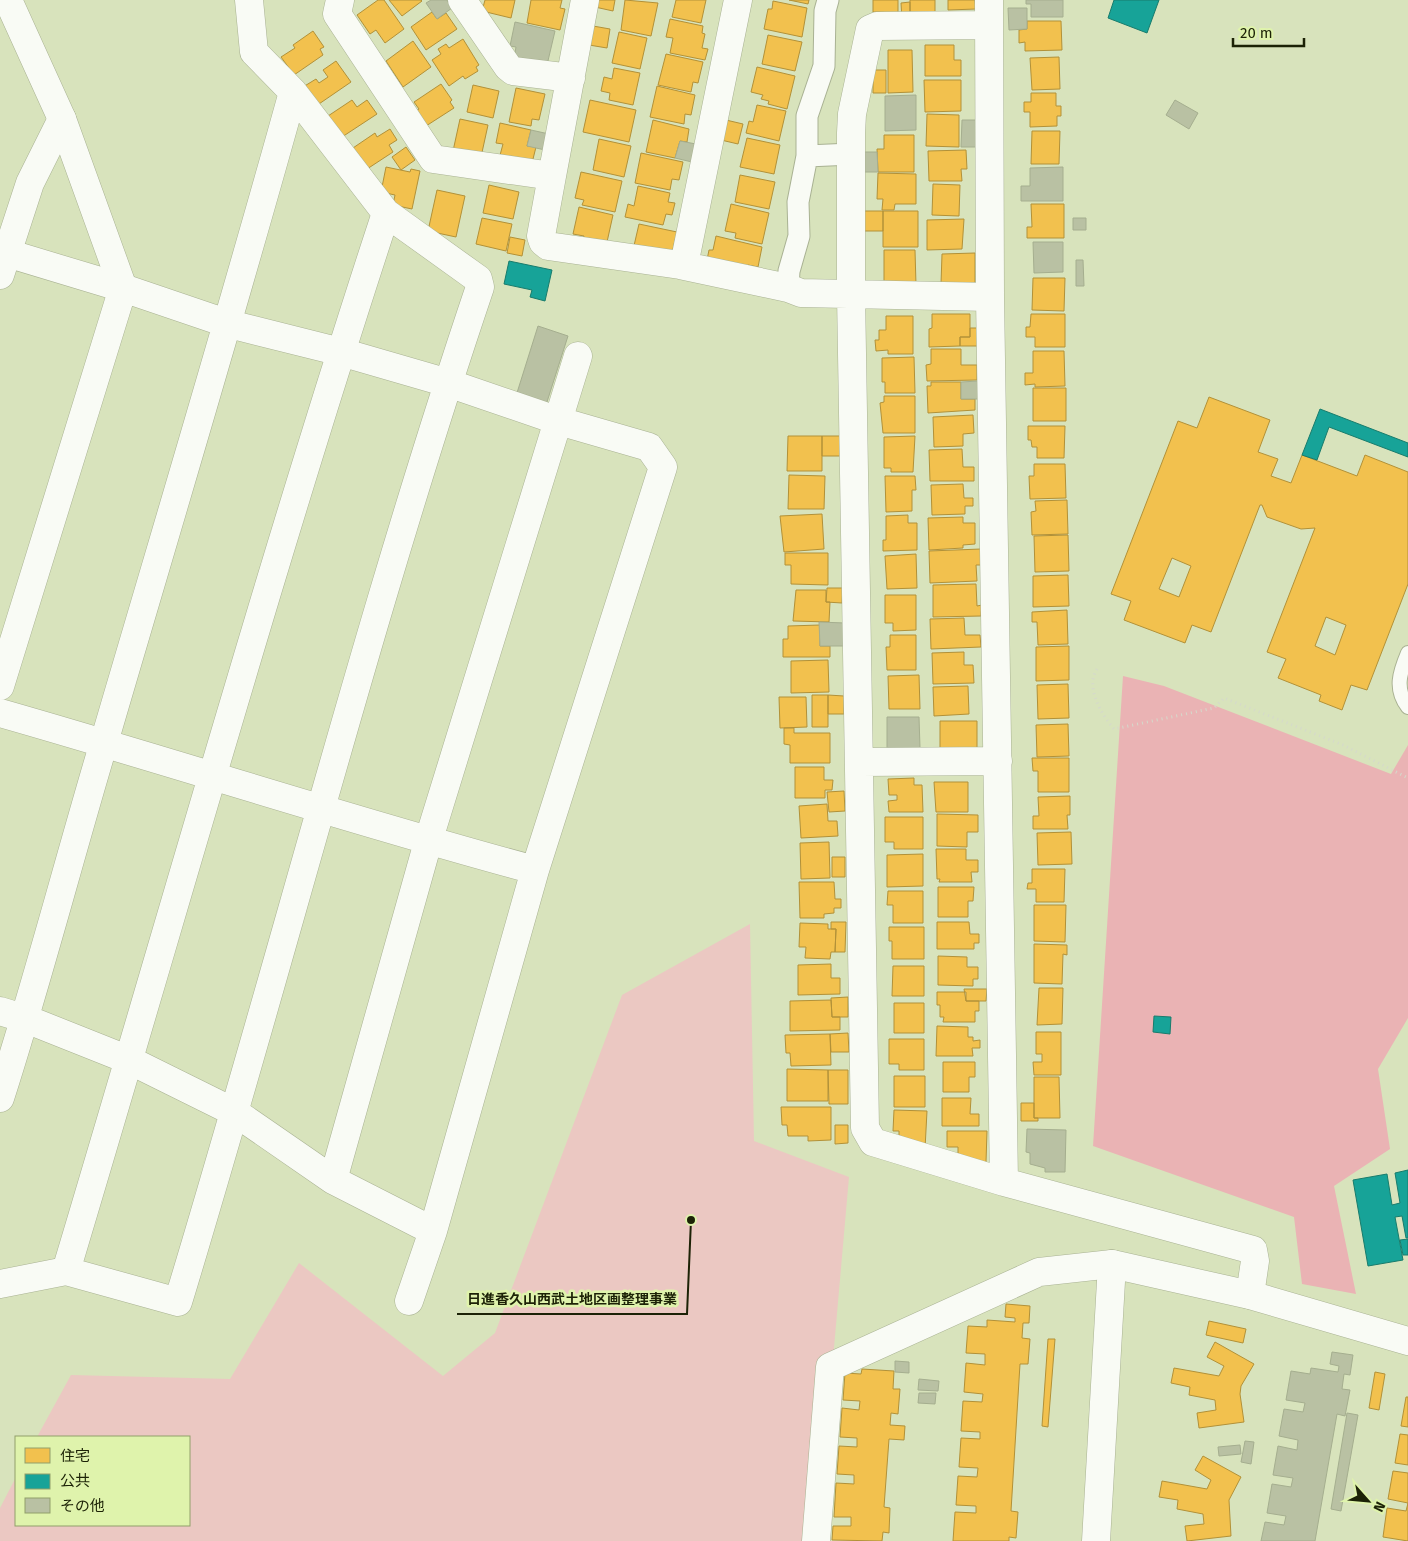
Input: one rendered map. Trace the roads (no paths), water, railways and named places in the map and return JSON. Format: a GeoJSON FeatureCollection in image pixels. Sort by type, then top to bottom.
{"type":"FeatureCollection","features":[{"type":"Feature","properties":{"kind":"street"},"geometry":{"type":"LineString","coordinates":[[0,686],[123,288],[62,119],[8,0]]}},
{"type":"Feature","properties":{"kind":"street"},"geometry":{"type":"LineString","coordinates":[[0,1284],[66,1271],[178,1302],[236,1113],[320,807],[448,383],[480,287],[478,279],[386,213],[293,92],[254,52],[249,0]]}},
{"type":"Feature","properties":{"kind":"street"},"geometry":{"type":"LineString","coordinates":[[340,0],[337,14],[433,159],[552,176]]}},
{"type":"Feature","properties":{"kind":"street"},"geometry":{"type":"LineString","coordinates":[[462,0],[508,68],[513,71],[570,78]]}},
{"type":"Feature","properties":{"kind":"street"},"geometry":{"type":"LineString","coordinates":[[586,0],[541,236],[543,242],[548,246],[684,265],[788,288],[801,293],[990,297]]}},
{"type":"Feature","properties":{"kind":"street"},"geometry":{"type":"LineString","coordinates":[[684,265],[738,0]]}},
{"type":"Feature","properties":{"kind":"street"},"geometry":{"type":"LineString","coordinates":[[788,288],[789,271],[799,236],[798,202],[807,156],[807,116],[824,66],[825,11],[828,0]]}},
{"type":"Feature","properties":{"kind":"street"},"geometry":{"type":"LineString","coordinates":[[1004,1182],[990,297],[989,12],[877,26],[870,29],[852,114],[851,294],[865,1128],[873,1142],[1004,1182],[1253,1250],[1255,1260],[1250,1295]]}},
{"type":"Feature","properties":{"kind":"street"},"geometry":{"type":"LineString","coordinates":[[0,1098],[13,1015],[104,743],[229,324],[293,92]]}},
{"type":"Feature","properties":{"kind":"street"},"geometry":{"type":"LineString","coordinates":[[62,119],[30,183],[2,260],[123,288],[229,324],[341,352],[448,383],[559,421],[649,448],[663,467],[535,870],[433,1231],[409,1302]]}},
{"type":"Feature","properties":{"kind":"street"},"geometry":{"type":"LineString","coordinates":[[807,156],[852,154]]}},
{"type":"Feature","properties":{"kind":"street"},"geometry":{"type":"LineString","coordinates":[[66,1271],[212,777],[341,352],[386,213]]}},
{"type":"Feature","properties":{"kind":"street"},"geometry":{"type":"LineString","coordinates":[[333,1180],[428,842],[578,356]]}},
{"type":"Feature","properties":{"kind":"street"},"geometry":{"type":"LineString","coordinates":[[0,713],[212,777],[320,807],[428,842],[535,870]]}},
{"type":"Feature","properties":{"kind":"street"},"geometry":{"type":"LineString","coordinates":[[860,762],[998,761]]}},
{"type":"Feature","properties":{"kind":"street"},"geometry":{"type":"LineString","coordinates":[[13,1015],[129,1060],[236,1113],[333,1180],[433,1231]]}},
{"type":"Feature","properties":{"kind":"street"},"geometry":{"type":"LineString","coordinates":[[1096,1541],[1112,1264]]}},
{"type":"Feature","properties":{"kind":"street"},"geometry":{"type":"LineString","coordinates":[[816,1541],[830,1367],[1039,1272],[1112,1264],[1250,1295],[1408,1341]]}},
{"type":"Feature","properties":{"kind":"lane"},"geometry":{"type":"LineString","coordinates":[[1408,653],[1399,675],[1400,694],[1408,707]]}},
{"type":"Feature","properties":{"kind":"place","name":"日進香久山西武土地区画整理事業"},"geometry":{"type":"Point","coordinates":[691,1220]}}]}
